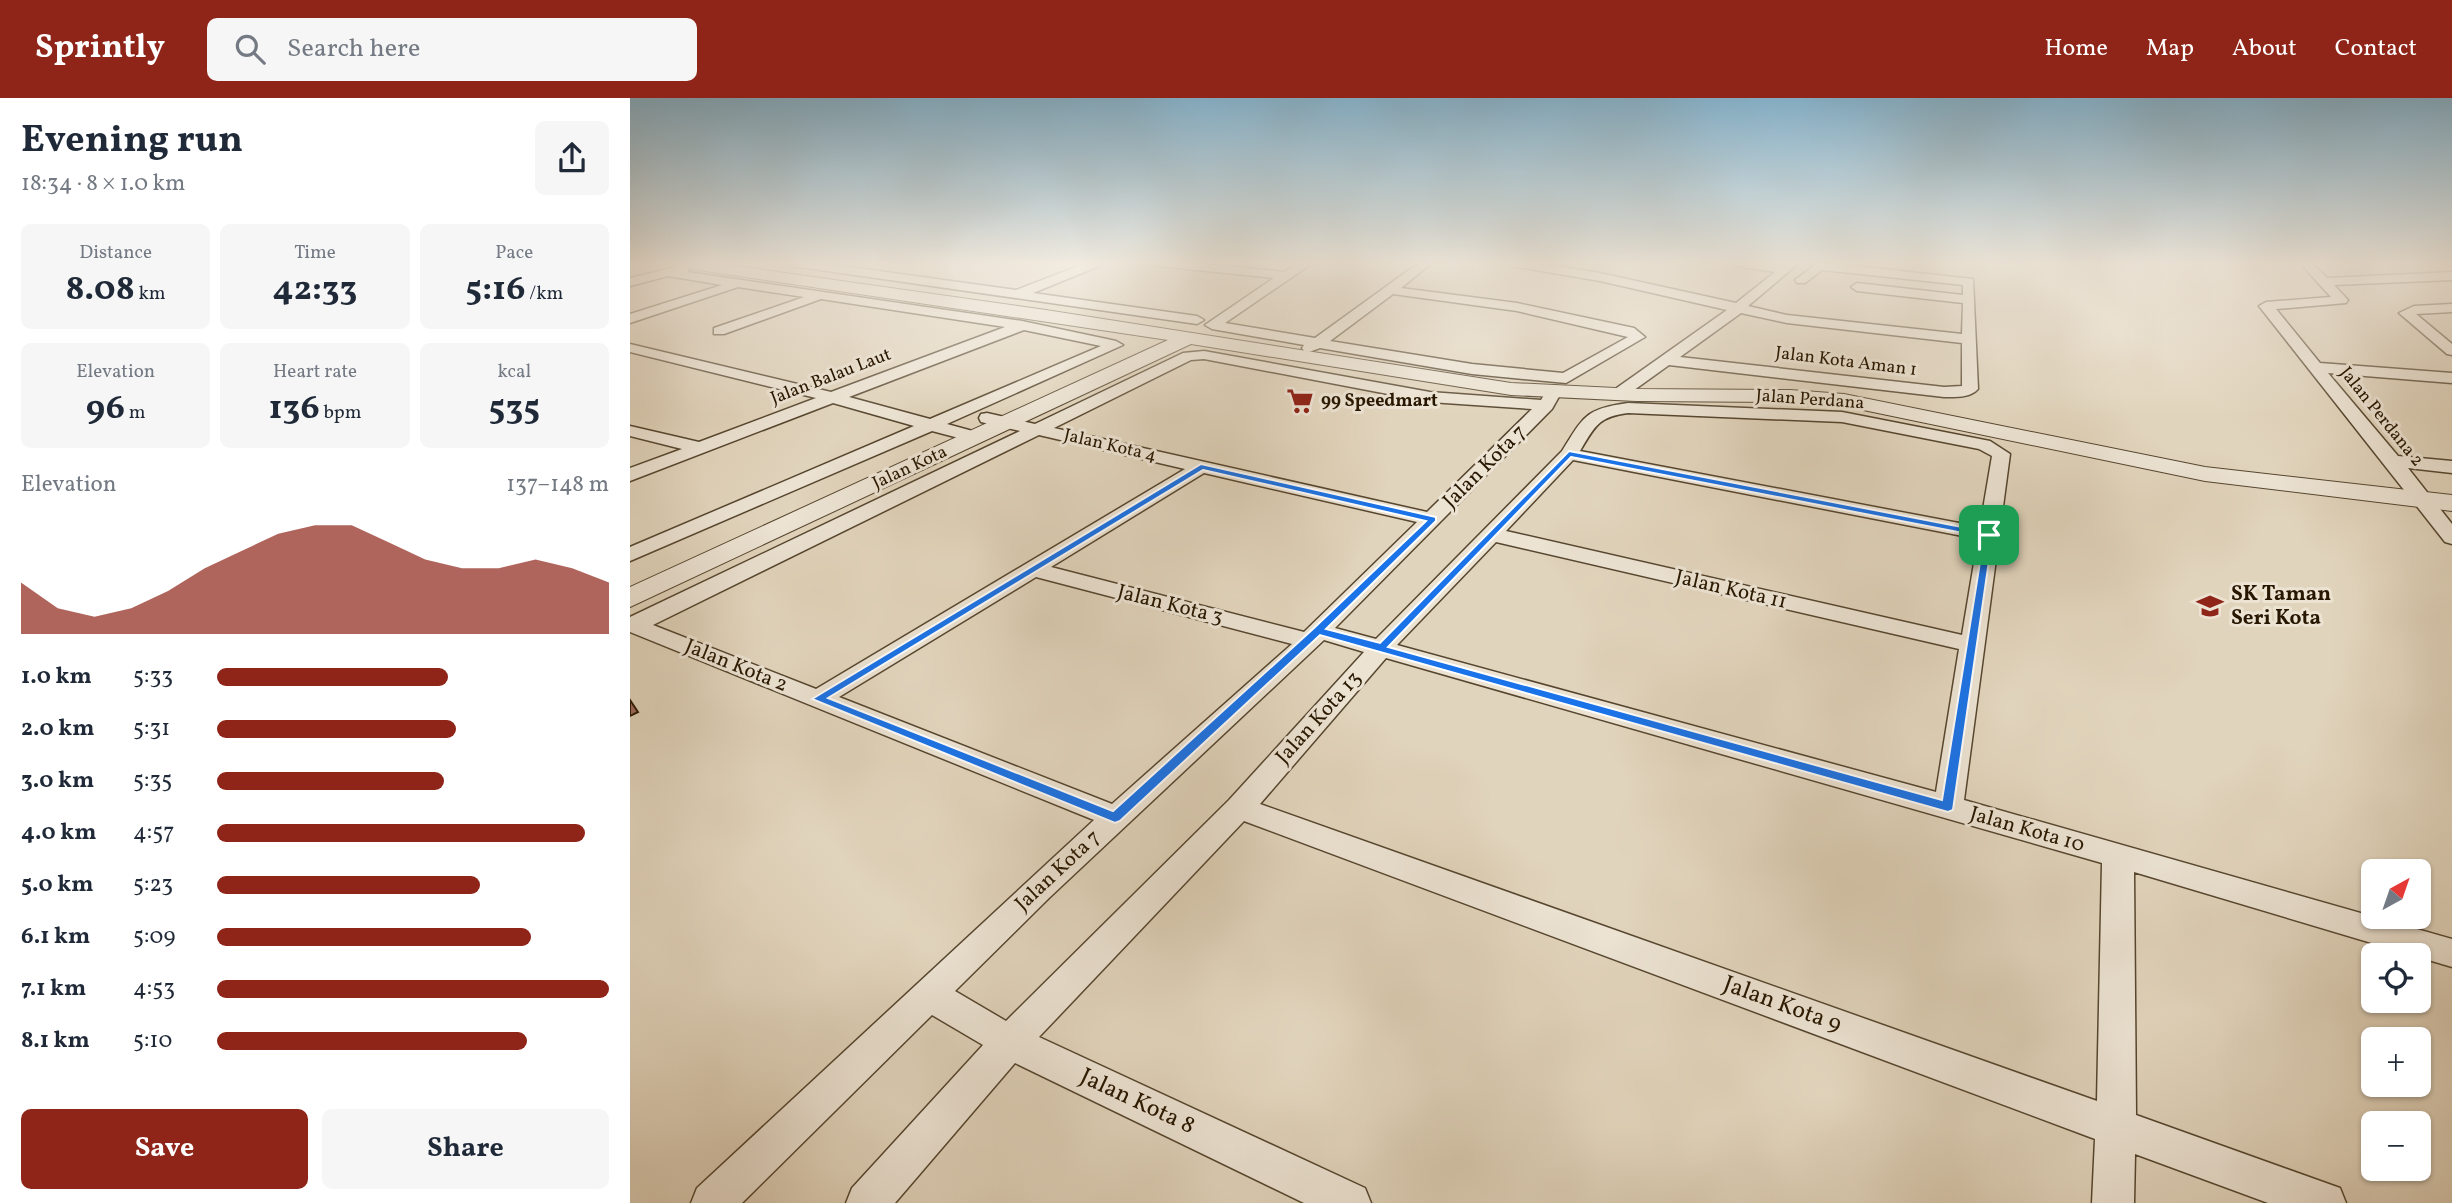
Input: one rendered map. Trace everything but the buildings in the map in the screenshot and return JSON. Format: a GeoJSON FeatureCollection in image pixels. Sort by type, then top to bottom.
{"type":"FeatureCollection","features":[{"type":"Feature","properties":{"kind":"street"},"geometry":{"type":"LineString","coordinates":[[719,331],[768,314]]}},
{"type":"Feature","properties":{"kind":"street"},"geometry":{"type":"LineString","coordinates":[[630,555],[1116,345],[1022,325],[945,314]]}},
{"type":"Feature","properties":{"kind":"street","name":"Jalan Perdana"},"geometry":{"type":"LineString","coordinates":[[1036,314],[1166,334],[1194,329],[1307,349],[1465,383],[1617,395],[1790,396],[1844,400],[2204,474],[2424,500],[2448,515],[2452,538]]}},
{"type":"Feature","properties":{"kind":"street"},"geometry":{"type":"LineString","coordinates":[[1116,314],[1194,329]]}},
{"type":"Feature","properties":{"kind":"street"},"geometry":{"type":"LineString","coordinates":[[1227,314],[1212,326],[1307,349],[1356,314]]}},
{"type":"Feature","properties":{"kind":"street","name":"Jalan Kota 7"},"geometry":{"type":"LineString","coordinates":[[712,1203],[1115,817],[1313,636],[1433,519],[1555,392],[1633,341],[1637,334],[1546,314]]}},
{"type":"Feature","properties":{"kind":"street"},"geometry":{"type":"LineString","coordinates":[[1617,395],[1732,314]]}},
{"type":"Feature","properties":{"kind":"street"},"geometry":{"type":"LineString","coordinates":[[1757,314],[1798,321],[1969,339],[1968,314]]}},
{"type":"Feature","properties":{"kind":"street"},"geometry":{"type":"LineString","coordinates":[[2272,314],[2315,367]]}},
{"type":"Feature","properties":{"kind":"street"},"geometry":{"type":"LineString","coordinates":[[2407,314],[2452,351]]}},
{"type":"Feature","properties":{"kind":"street","name":"Jalan Balau Laut"},"geometry":{"type":"LineString","coordinates":[[630,475],[1046,315]]}},
{"type":"Feature","properties":{"kind":"street","name":"Jalan Kota"},"geometry":{"type":"LineString","coordinates":[[630,581],[980,428],[1194,329]]}},
{"type":"Feature","properties":{"kind":"street","name":"Jalan Kota"},"geometry":{"type":"LineString","coordinates":[[630,598],[980,428],[1166,334]]}},
{"type":"Feature","properties":{"kind":"street","name":"Jalan Kota Aman 1"},"geometry":{"type":"LineString","coordinates":[[1667,360],[1953,393],[1966,391],[1971,386],[1969,339]]}},
{"type":"Feature","properties":{"kind":"street","name":"Jalan Kota 4"},"geometry":{"type":"LineString","coordinates":[[630,348],[831,397],[929,426],[1034,429],[1433,519]]}},
{"type":"Feature","properties":{"kind":"street"},"geometry":{"type":"LineString","coordinates":[[632,625],[1183,358],[1199,354],[1430,397],[1555,392]]}},
{"type":"Feature","properties":{"kind":"street"},"geometry":{"type":"LineString","coordinates":[[630,366],[670,356]]}},
{"type":"Feature","properties":{"kind":"street","name":"Jalan Perdana 2"},"geometry":{"type":"LineString","coordinates":[[2315,367],[2452,378]]}},
{"type":"Feature","properties":{"kind":"street","name":"Jalan Perdana 2"},"geometry":{"type":"LineString","coordinates":[[2315,367],[2424,500]]}},
{"type":"Feature","properties":{"kind":"street","name":"Jalan Kota 13"},"geometry":{"type":"LineString","coordinates":[[867,1203],[1010,1042],[1239,808],[1382,647],[1569,454],[1591,419],[1599,414],[1628,408],[1774,412],[1860,419],[1984,445],[1998,451],[2001,458],[1989,535]]}},
{"type":"Feature","properties":{"kind":"street"},"geometry":{"type":"LineString","coordinates":[[630,430],[701,448]]}},
{"type":"Feature","properties":{"kind":"street"},"geometry":{"type":"LineString","coordinates":[[1569,454],[1989,535],[1948,807]]}},
{"type":"Feature","properties":{"kind":"street"},"geometry":{"type":"LineString","coordinates":[[2392,461],[2452,467]]}},
{"type":"Feature","properties":{"kind":"street"},"geometry":{"type":"LineString","coordinates":[[818,699],[1201,467]]}},
{"type":"Feature","properties":{"kind":"street","name":"Jalan Kota 11"},"geometry":{"type":"LineString","coordinates":[[1490,534],[1972,645]]}},
{"type":"Feature","properties":{"kind":"street","name":"Jalan Kota 3"},"geometry":{"type":"LineString","coordinates":[[1032,569],[1313,636]]}},
{"type":"Feature","properties":{"kind":"street","name":"Jalan Kota 2"},"geometry":{"type":"LineString","coordinates":[[632,625],[1115,817]]}},
{"type":"Feature","properties":{"kind":"street","name":"Jalan Kota 10"},"geometry":{"type":"LineString","coordinates":[[1313,636],[1382,647],[2452,953]]}},
{"type":"Feature","properties":{"kind":"street","name":"Jalan Kota 9"},"geometry":{"type":"LineString","coordinates":[[1239,808],[2325,1203]]}},
{"type":"Feature","properties":{"kind":"street"},"geometry":{"type":"LineString","coordinates":[[2113,1203],[2118,856]]}},
{"type":"Feature","properties":{"kind":"street","name":"Jalan Kota 8"},"geometry":{"type":"LineString","coordinates":[[928,994],[1010,1042],[1350,1203]]}},
{"type":"Feature","properties":{"kind":"place","name":"99 Speedmart"},"geometry":{"type":"Point","coordinates":[1300,401]}},
{"type":"Feature","properties":{"kind":"place","name":"SK Taman Seri Kota"},"geometry":{"type":"Point","coordinates":[2210,606]}},
{"type":"Feature","properties":{"kind":"route"},"geometry":{"type":"LineString","coordinates":[[1989,535],[1569,454],[1382,647],[1318,631],[1433,519],[1201,467],[818,699],[1115,817],[1318,631],[1948,807],[1989,535]]}}]}
